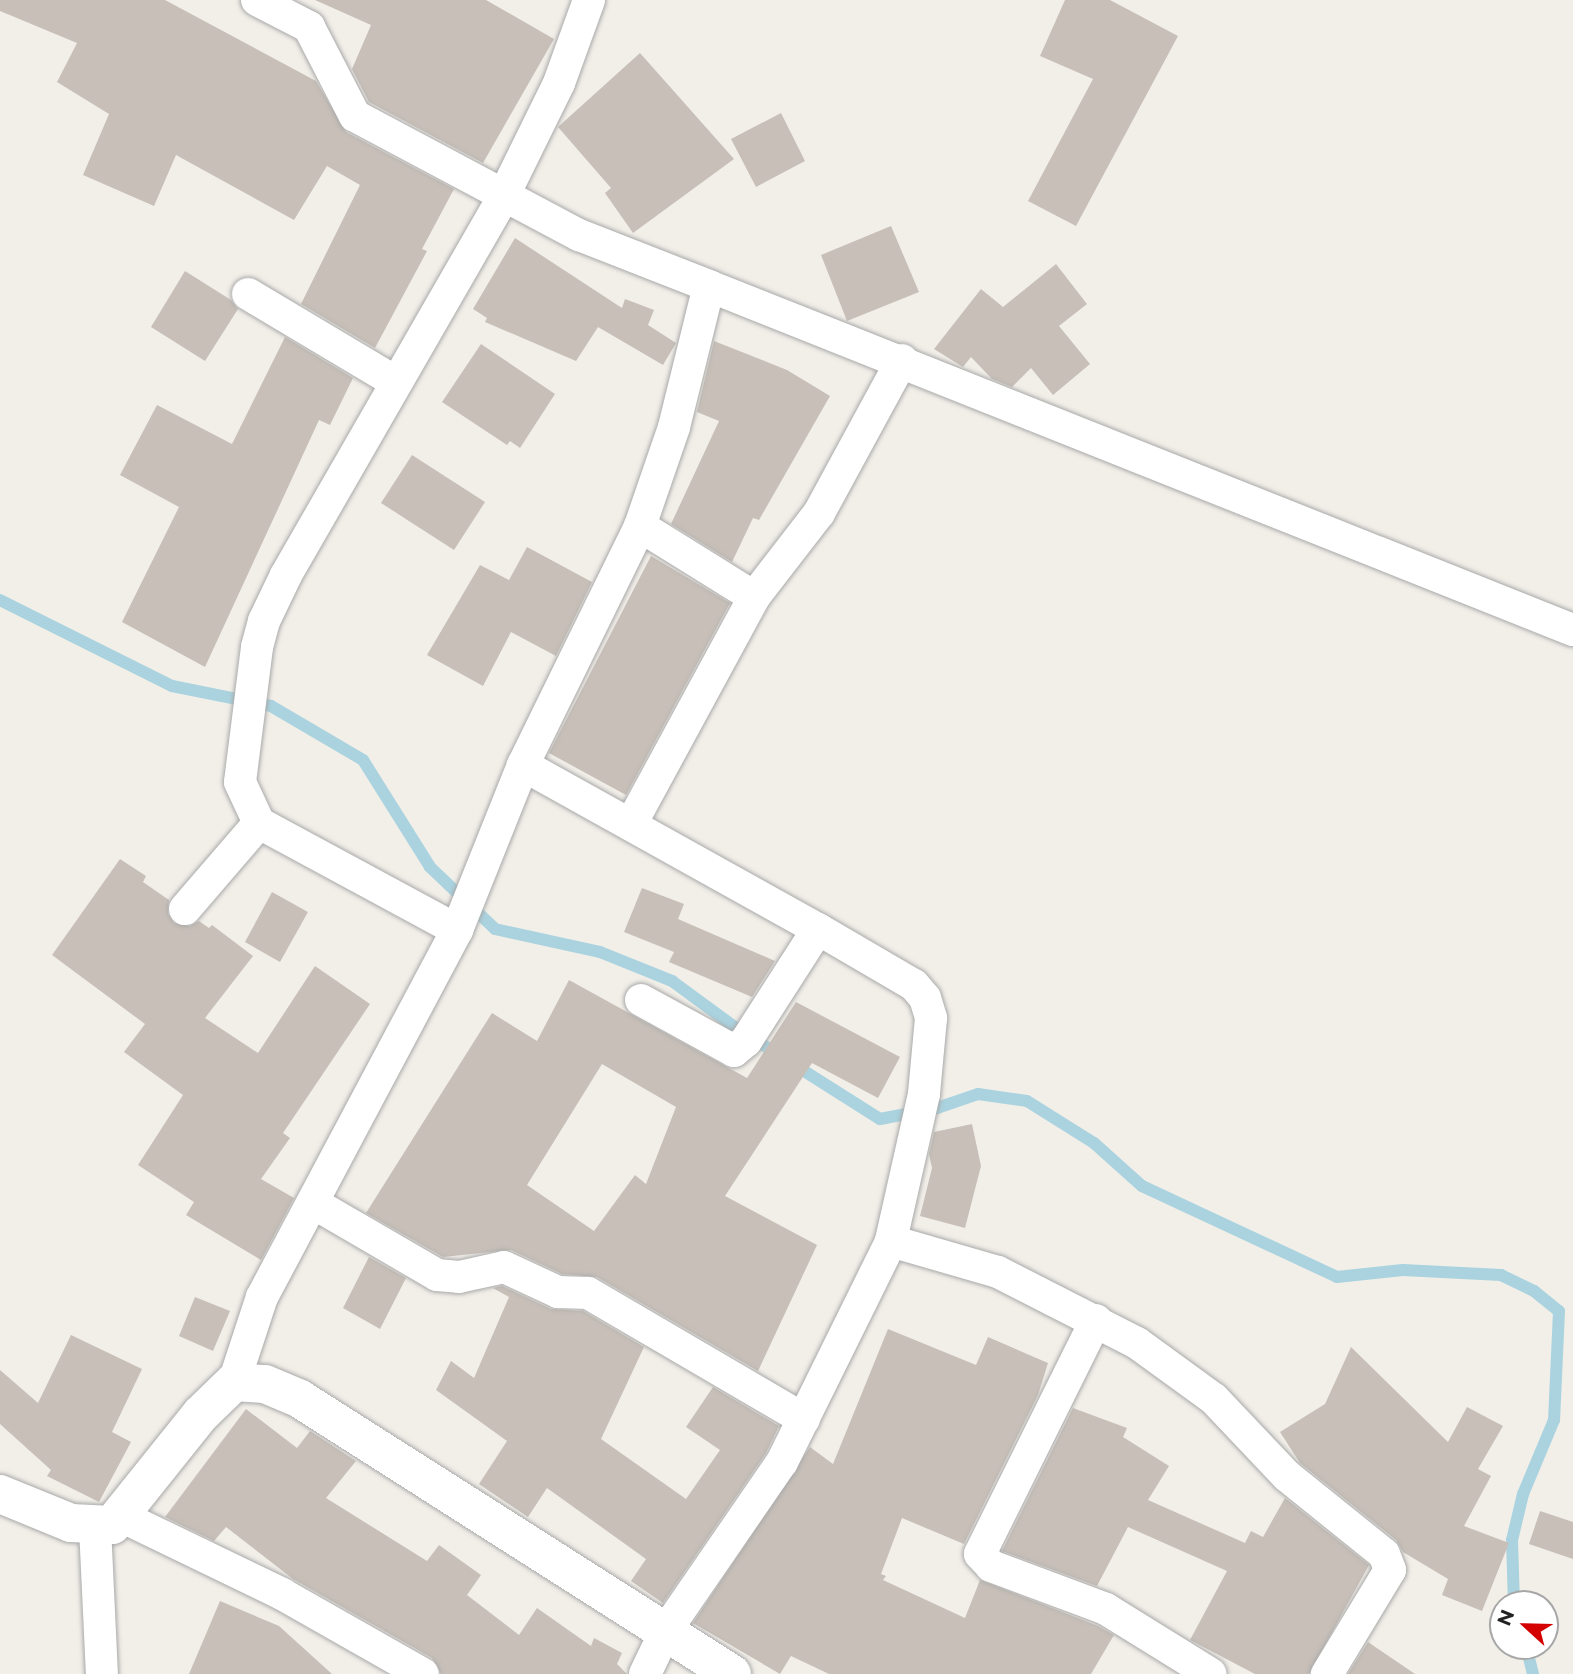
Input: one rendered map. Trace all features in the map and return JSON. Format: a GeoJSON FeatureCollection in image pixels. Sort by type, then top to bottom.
{"type":"FeatureCollection","features":[{"type":"Feature","properties":{"kind":"street"},"geometry":{"type":"LineString","coordinates":[[257,0],[309,26],[355,116],[579,235],[902,360],[1573,630]]}},
{"type":"Feature","properties":{"kind":"street"},"geometry":{"type":"LineString","coordinates":[[460,924],[259,823],[247,805],[240,782],[264,621],[394,381],[503,197],[559,83],[589,0]]}},
{"type":"Feature","properties":{"kind":"street"},"geometry":{"type":"LineString","coordinates":[[102,1674],[109,1522],[201,1414],[234,1382],[262,1297],[315,1204],[460,924],[523,765],[640,526],[674,427],[709,286]]}},
{"type":"Feature","properties":{"kind":"street"},"geometry":{"type":"LineString","coordinates":[[248,295],[394,381]]}},
{"type":"Feature","properties":{"kind":"street"},"geometry":{"type":"LineString","coordinates":[[631,824],[754,597],[819,513],[902,360]]}},
{"type":"Feature","properties":{"kind":"street"},"geometry":{"type":"LineString","coordinates":[[640,526],[754,597]]}},
{"type":"Feature","properties":{"kind":"street"},"geometry":{"type":"LineString","coordinates":[[523,765],[914,985],[925,998],[931,1018],[918,1131],[891,1241],[782,1462],[666,1632],[645,1674]]}},
{"type":"Feature","properties":{"kind":"street"},"geometry":{"type":"LineString","coordinates":[[185,909],[259,823]]}},
{"type":"Feature","properties":{"kind":"street"},"geometry":{"type":"LineString","coordinates":[[641,1000],[724,1049],[734,1051],[750,1034],[818,929]]}},
{"type":"Feature","properties":{"kind":"street"},"geometry":{"type":"LineString","coordinates":[[315,1204],[437,1275],[459,1277],[504,1267],[558,1292],[588,1293],[804,1419]]}},
{"type":"Feature","properties":{"kind":"street"},"geometry":{"type":"LineString","coordinates":[[891,1241],[998,1272],[1137,1343],[1214,1399],[1287,1476],[1390,1561],[1390,1570],[1327,1674]]}},
{"type":"Feature","properties":{"kind":"street"},"geometry":{"type":"LineString","coordinates":[[1096,1320],[983,1541],[981,1554],[992,1566],[1106,1609],[1211,1674]]}},
{"type":"Feature","properties":{"kind":"street"},"geometry":{"type":"LineString","coordinates":[[234,1382],[265,1384],[300,1399],[732,1674]]}},
{"type":"Feature","properties":{"kind":"street"},"geometry":{"type":"LineString","coordinates":[[0,1494],[71,1522],[109,1522],[282,1594],[423,1674]]}},
{"type":"Feature","properties":{"kind":"building"},"geometry":{"type":"Polygon","coordinates":[[[0,0],[165,0],[316,81],[346,132],[454,189],[422,249],[427,251],[375,348],[301,304],[360,185],[327,166],[294,220],[176,155],[154,206],[83,175],[109,114],[57,82],[77,43],[0,11],[0,0]]]}},
{"type":"Feature","properties":{"kind":"building"},"geometry":{"type":"Polygon","coordinates":[[[315,0],[486,0],[554,39],[483,163],[369,102],[352,69],[371,25],[315,0]]]}},
{"type":"Feature","properties":{"kind":"building"},"geometry":{"type":"Polygon","coordinates":[[[1065,0],[1110,0],[1178,36],[1076,226],[1028,201],[1093,79],[1040,56],[1065,0]]]}},
{"type":"Feature","properties":{"kind":"building"},"geometry":{"type":"Polygon","coordinates":[[[640,53],[734,159],[633,233],[605,193],[611,188],[558,127],[640,53]]]}},
{"type":"Feature","properties":{"kind":"building"},"geometry":{"type":"Polygon","coordinates":[[[781,113],[805,161],[756,187],[731,139],[781,113]]]}},
{"type":"Feature","properties":{"kind":"building"},"geometry":{"type":"Polygon","coordinates":[[[891,226],[919,292],[847,321],[821,255],[891,226]]]}},
{"type":"Feature","properties":{"kind":"building"},"geometry":{"type":"Polygon","coordinates":[[[515,238],[622,308],[625,299],[654,310],[648,325],[676,343],[663,365],[598,327],[576,361],[485,322],[487,318],[473,309],[515,238]]]}},
{"type":"Feature","properties":{"kind":"building"},"geometry":{"type":"Polygon","coordinates":[[[1056,264],[1087,304],[1059,326],[1090,364],[1053,395],[1031,368],[1012,387],[992,379],[971,357],[963,367],[934,349],[981,289],[1003,307],[1056,264]]]}},
{"type":"Feature","properties":{"kind":"building"},"geometry":{"type":"Polygon","coordinates":[[[185,271],[231,300],[238,309],[205,361],[151,327],[185,271]]]}},
{"type":"Feature","properties":{"kind":"building"},"geometry":{"type":"Polygon","coordinates":[[[285,337],[353,378],[330,425],[319,420],[205,667],[122,622],[179,507],[120,475],[157,405],[232,444],[285,337]]]}},
{"type":"Feature","properties":{"kind":"building"},"geometry":{"type":"Polygon","coordinates":[[[714,341],[787,370],[830,396],[759,520],[753,518],[732,562],[671,524],[719,421],[697,412],[714,341]]]}},
{"type":"Feature","properties":{"kind":"building"},"geometry":{"type":"Polygon","coordinates":[[[481,344],[555,394],[520,448],[510,441],[507,445],[442,402],[481,344]]]}},
{"type":"Feature","properties":{"kind":"building"},"geometry":{"type":"Polygon","coordinates":[[[412,455],[485,502],[454,550],[381,503],[412,455]]]}},
{"type":"Feature","properties":{"kind":"building"},"geometry":{"type":"Polygon","coordinates":[[[527,547],[592,582],[556,656],[511,632],[483,686],[427,655],[480,565],[509,580],[527,547]]]}},
{"type":"Feature","properties":{"kind":"building"},"geometry":{"type":"Polygon","coordinates":[[[651,556],[730,603],[626,795],[549,753],[651,556]]]}},
{"type":"Feature","properties":{"kind":"building"},"geometry":{"type":"Polygon","coordinates":[[[120,859],[146,876],[143,882],[169,900],[168,914],[174,923],[190,926],[199,921],[209,928],[212,925],[253,956],[205,1018],[258,1053],[315,966],[370,1004],[283,1133],[290,1138],[261,1179],[294,1198],[261,1260],[186,1215],[194,1202],[138,1165],[183,1095],[124,1052],[145,1024],[52,955],[120,859]]]}},
{"type":"Feature","properties":{"kind":"building"},"geometry":{"type":"Polygon","coordinates":[[[642,888],[684,904],[678,919],[775,961],[752,997],[669,962],[674,952],[624,932],[642,888]]]}},
{"type":"Feature","properties":{"kind":"building"},"geometry":{"type":"Polygon","coordinates":[[[272,892],[308,912],[280,962],[245,942],[272,892]]]}},
{"type":"Feature","properties":{"kind":"building"},"geometry":{"type":"Polygon","coordinates":[[[569,980],[747,1078],[796,1002],[900,1057],[878,1098],[812,1063],[725,1196],[817,1245],[758,1371],[597,1277],[562,1274],[511,1250],[443,1257],[366,1213],[492,1013],[537,1041],[569,980]],[[602,1064],[527,1185],[594,1231],[635,1175],[646,1184],[676,1107],[602,1064]]]}},
{"type":"Feature","properties":{"kind":"building"},"geometry":{"type":"Polygon","coordinates":[[[972,1124],[981,1166],[965,1228],[920,1216],[932,1168],[929,1154],[934,1132],[972,1124]]]}},
{"type":"Feature","properties":{"kind":"building"},"geometry":{"type":"Polygon","coordinates":[[[369,1257],[406,1278],[380,1329],[343,1308],[369,1257]]]}},
{"type":"Feature","properties":{"kind":"building"},"geometry":{"type":"Polygon","coordinates":[[[502,1286],[551,1309],[583,1311],[644,1347],[601,1439],[686,1499],[720,1450],[686,1427],[713,1387],[779,1426],[766,1453],[663,1603],[631,1581],[646,1559],[547,1488],[528,1517],[479,1484],[507,1441],[436,1390],[451,1361],[474,1378],[509,1297],[493,1288],[502,1286]]]}},
{"type":"Feature","properties":{"kind":"building"},"geometry":{"type":"Polygon","coordinates":[[[195,1297],[230,1311],[213,1351],[179,1336],[195,1297]]]}},
{"type":"Feature","properties":{"kind":"building"},"geometry":{"type":"Polygon","coordinates":[[[888,1329],[976,1365],[988,1337],[1048,1363],[1038,1395],[964,1544],[902,1518],[881,1574],[886,1576],[883,1580],[965,1618],[980,1580],[1098,1626],[1114,1635],[1091,1674],[829,1674],[791,1656],[780,1674],[693,1623],[810,1447],[833,1464],[888,1329]]]}},
{"type":"Feature","properties":{"kind":"building"},"geometry":{"type":"Polygon","coordinates":[[[71,1335],[142,1369],[112,1432],[131,1442],[99,1502],[47,1476],[51,1470],[0,1424],[0,1370],[38,1403],[71,1335]]]}},
{"type":"Feature","properties":{"kind":"building"},"geometry":{"type":"Polygon","coordinates":[[[1351,1347],[1448,1442],[1467,1407],[1503,1426],[1478,1469],[1491,1476],[1464,1526],[1509,1543],[1482,1611],[1442,1595],[1448,1579],[1403,1552],[1396,1540],[1300,1463],[1280,1432],[1325,1404],[1351,1347]]]}},
{"type":"Feature","properties":{"kind":"building"},"geometry":{"type":"Polygon","coordinates":[[[1073,1408],[1127,1428],[1123,1437],[1169,1466],[1148,1500],[1245,1543],[1251,1531],[1263,1537],[1285,1498],[1369,1565],[1309,1674],[1255,1674],[1190,1640],[1227,1571],[1128,1527],[1097,1586],[1002,1551],[1073,1408]]]}},
{"type":"Feature","properties":{"kind":"building"},"geometry":{"type":"Polygon","coordinates":[[[246,1409],[297,1448],[310,1431],[356,1461],[326,1498],[427,1561],[439,1545],[481,1575],[467,1595],[519,1635],[537,1608],[591,1646],[594,1638],[622,1653],[617,1664],[627,1674],[441,1674],[432,1658],[293,1579],[226,1527],[214,1541],[165,1517],[246,1409]]]}},
{"type":"Feature","properties":{"kind":"building"},"geometry":{"type":"Polygon","coordinates":[[[1540,1511],[1573,1522],[1573,1559],[1529,1544],[1540,1511]]]}},
{"type":"Feature","properties":{"kind":"building"},"geometry":{"type":"Polygon","coordinates":[[[220,1601],[279,1626],[332,1674],[189,1674],[220,1601]]]}},
{"type":"Feature","properties":{"kind":"building"},"geometry":{"type":"Polygon","coordinates":[[[1368,1642],[1415,1674],[1348,1674],[1368,1642]]]}},
{"type":"Feature","properties":{"kind":"waterway"},"geometry":{"type":"LineString","coordinates":[[0,600],[172,686],[271,706],[363,760],[430,867],[495,929],[600,952],[672,981],[736,1028],[880,1119],[937,1108],[978,1094],[1027,1101],[1094,1143],[1142,1186],[1337,1277],[1403,1270],[1501,1275],[1534,1291],[1559,1311],[1554,1420],[1523,1494],[1512,1540],[1514,1590]]}},
{"type":"Feature","properties":{"kind":"waterway"},"geometry":{"type":"LineString","coordinates":[[1530,1660],[1533,1674]]}}]}
